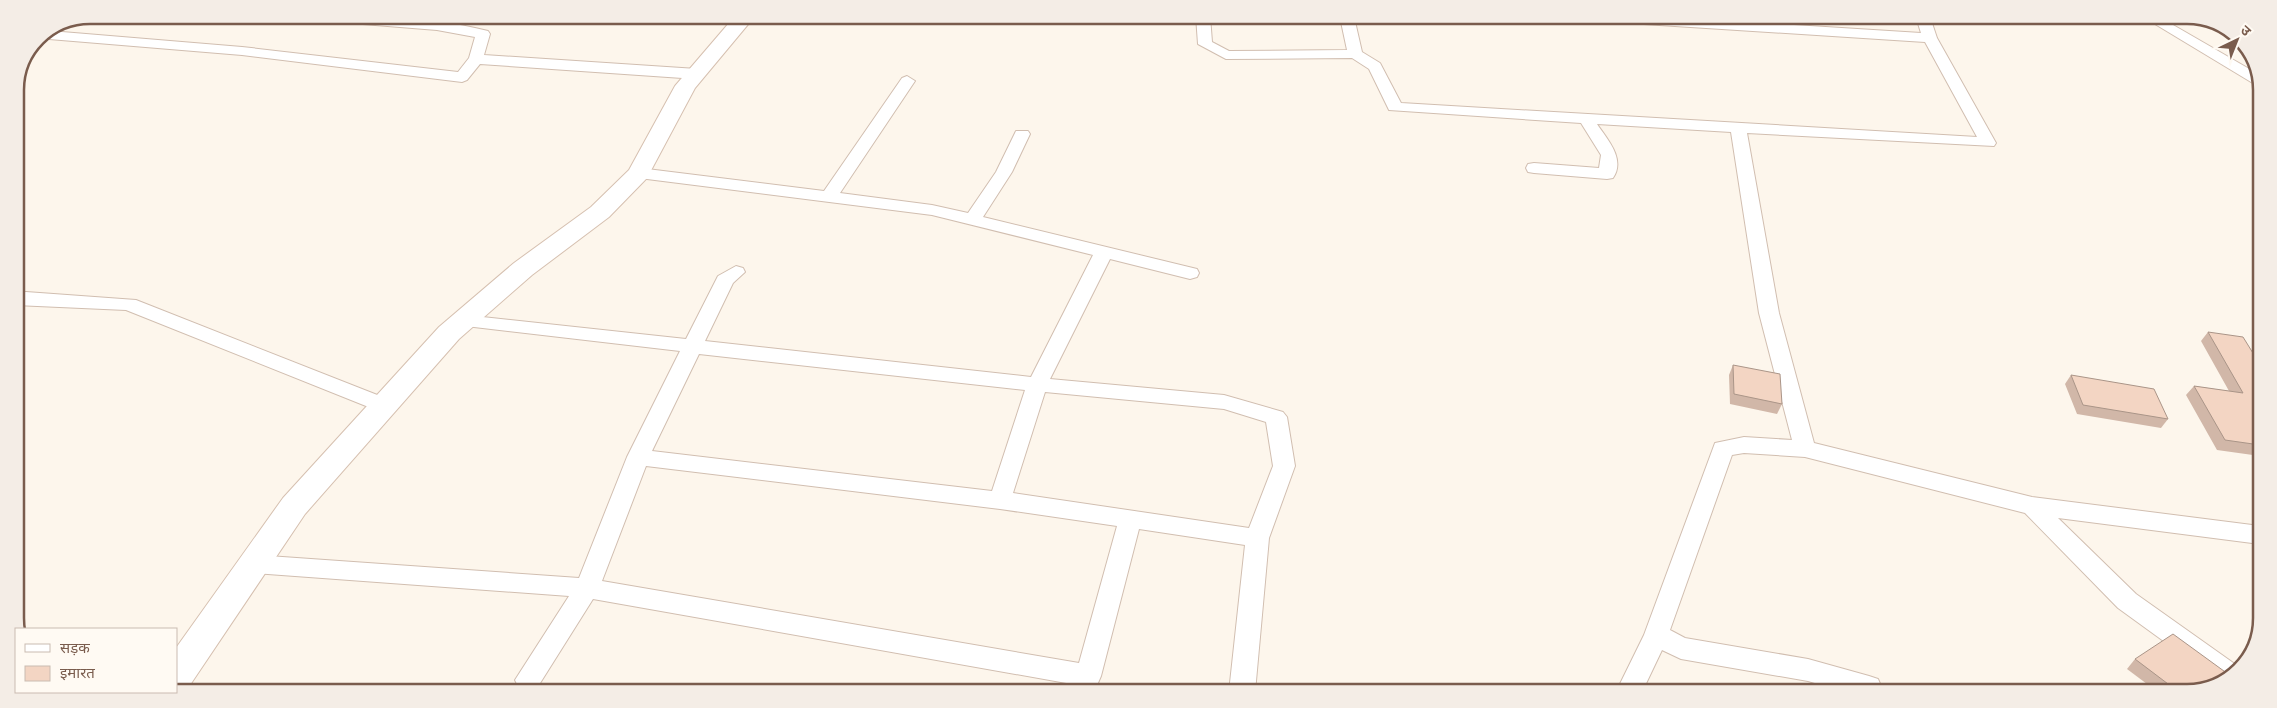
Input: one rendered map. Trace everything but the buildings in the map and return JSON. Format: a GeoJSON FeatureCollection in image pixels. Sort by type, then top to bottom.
{"type":"FeatureCollection","features":[{"type":"Feature","properties":{"kind":"street"},"geometry":{"type":"LineString","coordinates":[[53,35],[242,51],[462,77],[476,59],[483,34],[437,26],[409,24]]}},
{"type":"Feature","properties":{"kind":"street"},"geometry":{"type":"LineString","coordinates":[[178,674],[294,506],[449,333],[523,269],[600,212],[639,173],[686,86],[738,24]]}},
{"type":"Feature","properties":{"kind":"street"},"geometry":{"type":"LineString","coordinates":[[1204,24],[1205,44],[1226,55],[1355,54],[1374,66],[1395,107],[1988,143],[1930,38],[1925,24]]}},
{"type":"Feature","properties":{"kind":"street"},"geometry":{"type":"LineString","coordinates":[[1349,24],[1355,54]]}},
{"type":"Feature","properties":{"kind":"street"},"geometry":{"type":"LineString","coordinates":[[1708,24],[1930,38]]}},
{"type":"Feature","properties":{"kind":"street"},"geometry":{"type":"LineString","coordinates":[[2162,24],[2252,76]]}},
{"type":"Feature","properties":{"kind":"street"},"geometry":{"type":"LineString","coordinates":[[476,59],[697,74]]}},
{"type":"Feature","properties":{"kind":"street"},"geometry":{"type":"LineString","coordinates":[[829,197],[907,81]]}},
{"type":"Feature","properties":{"kind":"street"},"geometry":{"type":"LineString","coordinates":[[1534,168],[1607,174],[1609,155],[1586,119]]}},
{"type":"Feature","properties":{"kind":"street"},"geometry":{"type":"LineString","coordinates":[[1738,128],[1769,313],[1806,449]]}},
{"type":"Feature","properties":{"kind":"street"},"geometry":{"type":"LineString","coordinates":[[972,220],[1004,172],[1022,134]]}},
{"type":"Feature","properties":{"kind":"street"},"geometry":{"type":"LineString","coordinates":[[639,173],[932,210],[1190,273]]}},
{"type":"Feature","properties":{"kind":"street"},"geometry":{"type":"LineString","coordinates":[[1000,500],[1037,384],[1104,252]]}},
{"type":"Feature","properties":{"kind":"street"},"geometry":{"type":"LineString","coordinates":[[528,680],[587,588],[638,457],[725,280],[736,272]]}},
{"type":"Feature","properties":{"kind":"street"},"geometry":{"type":"LineString","coordinates":[[24,299],[129,304],[383,405]]}},
{"type":"Feature","properties":{"kind":"street"},"geometry":{"type":"LineString","coordinates":[[464,321],[1037,384],[1224,402],[1276,417],[1284,466],[1257,538],[1243,684]]}},
{"type":"Feature","properties":{"kind":"street"},"geometry":{"type":"LineString","coordinates":[[1633,684],[1656,635],[1723,449],[1744,446],[1806,449],[2032,506],[2253,534]]}},
{"type":"Feature","properties":{"kind":"street"},"geometry":{"type":"LineString","coordinates":[[638,457],[1000,500],[1257,538]]}},
{"type":"Feature","properties":{"kind":"street"},"geometry":{"type":"LineString","coordinates":[[2032,506],[2127,601],[2226,672]]}},
{"type":"Feature","properties":{"kind":"street"},"geometry":{"type":"LineString","coordinates":[[254,564],[587,588],[1085,684],[1130,519]]}},
{"type":"Feature","properties":{"kind":"street"},"geometry":{"type":"LineString","coordinates":[[1656,635],[1681,648],[1808,670],[1858,684]]}}]}
